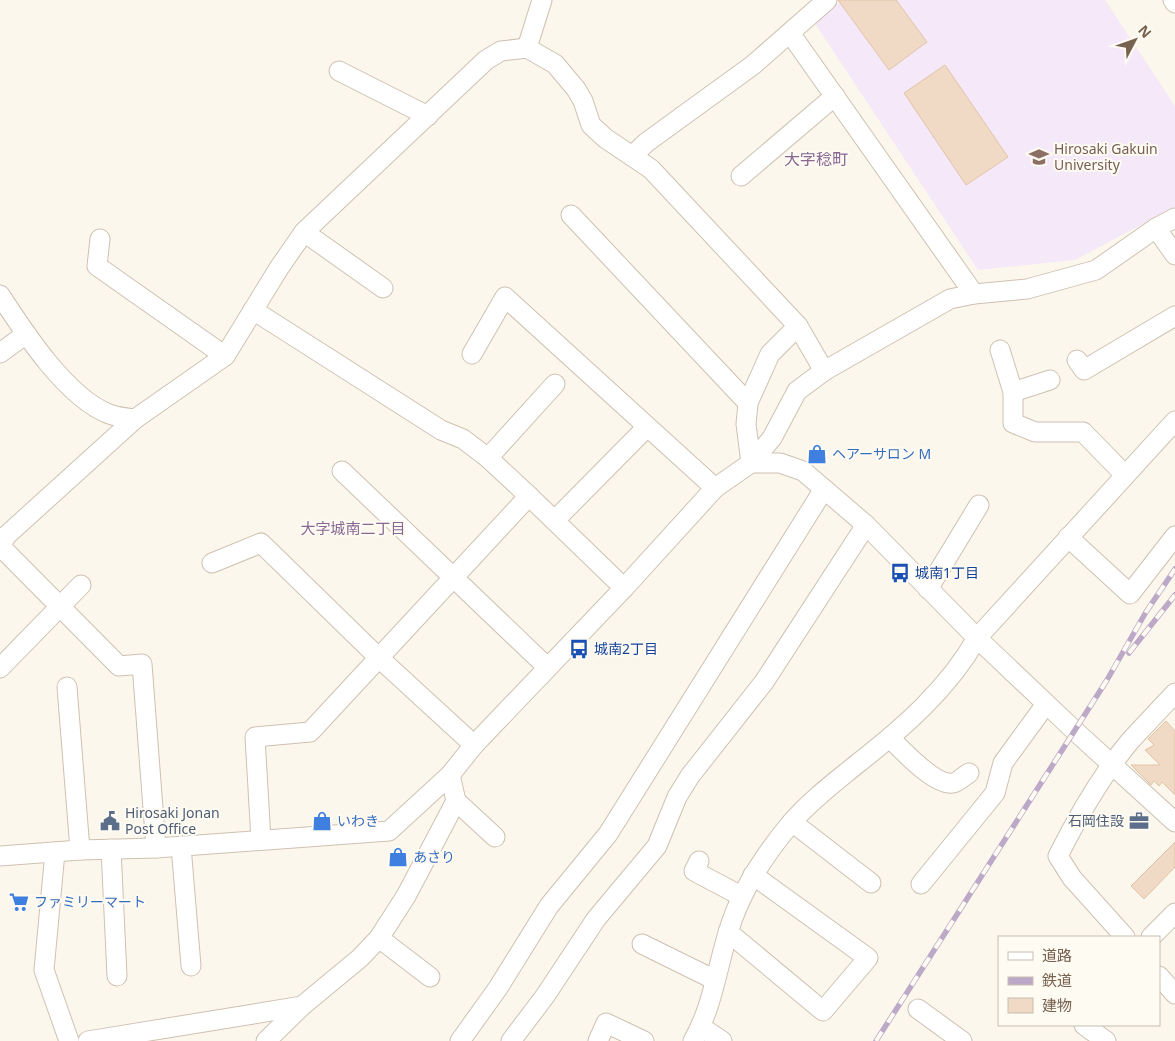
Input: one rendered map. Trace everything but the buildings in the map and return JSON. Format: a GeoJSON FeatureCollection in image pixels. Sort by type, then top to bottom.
{"type":"FeatureCollection","features":[{"type":"Feature","properties":{"kind":"street"},"geometry":{"type":"LineString","coordinates":[[527,48],[542,0]]}},
{"type":"Feature","properties":{"kind":"street"},"geometry":{"type":"LineString","coordinates":[[632,156],[647,142],[753,66],[827,0]]}},
{"type":"Feature","properties":{"kind":"street"},"geometry":{"type":"LineString","coordinates":[[790,33],[974,294]]}},
{"type":"Feature","properties":{"kind":"street"},"geometry":{"type":"LineString","coordinates":[[156,848],[142,664],[119,666],[0,545],[8,535],[135,419],[225,356],[278,268],[304,232],[486,60],[501,51],[527,48],[555,64],[583,100],[591,125],[605,138],[651,169],[798,326],[824,371]]}},
{"type":"Feature","properties":{"kind":"street"},"geometry":{"type":"LineString","coordinates":[[339,71],[428,116]]}},
{"type":"Feature","properties":{"kind":"street"},"geometry":{"type":"LineString","coordinates":[[741,176],[835,96]]}},
{"type":"Feature","properties":{"kind":"street"},"geometry":{"type":"LineString","coordinates":[[571,215],[748,403]]}},
{"type":"Feature","properties":{"kind":"street"},"geometry":{"type":"LineString","coordinates":[[0,856],[80,850],[156,848],[389,831],[450,775],[474,746],[624,588],[715,488],[751,464],[772,438],[797,391],[824,371],[950,299],[974,294],[1027,289],[1096,270],[1156,228],[1175,218]]}},
{"type":"Feature","properties":{"kind":"street"},"geometry":{"type":"LineString","coordinates":[[1156,228],[1175,255]]}},
{"type":"Feature","properties":{"kind":"street"},"geometry":{"type":"LineString","coordinates":[[304,232],[383,288]]}},
{"type":"Feature","properties":{"kind":"street"},"geometry":{"type":"LineString","coordinates":[[100,239],[97,266],[225,356]]}},
{"type":"Feature","properties":{"kind":"street"},"geometry":{"type":"LineString","coordinates":[[0,294],[26,334],[65,382],[89,402],[109,414],[135,419]]}},
{"type":"Feature","properties":{"kind":"street"},"geometry":{"type":"LineString","coordinates":[[472,354],[505,296],[715,488]]}},
{"type":"Feature","properties":{"kind":"street"},"geometry":{"type":"LineString","coordinates":[[253,310],[441,430],[463,439],[488,458],[555,520],[624,588]]}},
{"type":"Feature","properties":{"kind":"street"},"geometry":{"type":"LineString","coordinates":[[1077,360],[1084,370],[1175,316]]}},
{"type":"Feature","properties":{"kind":"street"},"geometry":{"type":"LineString","coordinates":[[751,464],[746,424],[748,403],[770,354],[798,326]]}},
{"type":"Feature","properties":{"kind":"street"},"geometry":{"type":"LineString","coordinates":[[0,353],[26,334]]}},
{"type":"Feature","properties":{"kind":"street"},"geometry":{"type":"LineString","coordinates":[[1000,350],[1013,392],[1013,423],[1035,432],[1083,432],[1125,475]]}},
{"type":"Feature","properties":{"kind":"street"},"geometry":{"type":"LineString","coordinates":[[1013,392],[1050,380]]}},
{"type":"Feature","properties":{"kind":"street"},"geometry":{"type":"LineString","coordinates":[[488,458],[556,384]]}},
{"type":"Feature","properties":{"kind":"street"},"geometry":{"type":"LineString","coordinates":[[722,1041],[697,1034],[715,980],[728,932],[741,896],[753,875],[792,822],[814,799],[890,738],[933,698],[967,656],[977,638],[1175,421]]}},
{"type":"Feature","properties":{"kind":"street"},"geometry":{"type":"LineString","coordinates":[[555,520],[647,427]]}},
{"type":"Feature","properties":{"kind":"street"},"geometry":{"type":"LineString","coordinates":[[751,464],[780,463],[803,471],[866,525],[977,638],[1175,822]]}},
{"type":"Feature","properties":{"kind":"street"},"geometry":{"type":"LineString","coordinates":[[342,471],[547,667]]}},
{"type":"Feature","properties":{"kind":"street"},"geometry":{"type":"LineString","coordinates":[[460,1041],[498,988],[549,906],[608,834],[824,489]]}},
{"type":"Feature","properties":{"kind":"street"},"geometry":{"type":"LineString","coordinates":[[261,840],[255,737],[310,732],[529,496]]}},
{"type":"Feature","properties":{"kind":"street"},"geometry":{"type":"LineString","coordinates":[[928,589],[979,505]]}},
{"type":"Feature","properties":{"kind":"street"},"geometry":{"type":"LineString","coordinates":[[511,1041],[545,996],[596,919],[657,846],[677,797],[690,776],[764,682],[866,525]]}},
{"type":"Feature","properties":{"kind":"street"},"geometry":{"type":"LineString","coordinates":[[1068,537],[1130,594],[1175,536]]}},
{"type":"Feature","properties":{"kind":"street"},"geometry":{"type":"LineString","coordinates":[[212,563],[261,543],[378,657],[474,746]]}},
{"type":"Feature","properties":{"kind":"street"},"geometry":{"type":"LineString","coordinates":[[0,668],[81,585]]}},
{"type":"Feature","properties":{"kind":"street"},"geometry":{"type":"LineString","coordinates":[[67,687],[80,850]]}},
{"type":"Feature","properties":{"kind":"street"},"geometry":{"type":"LineString","coordinates":[[1124,936],[1072,878],[1058,856],[1076,821],[1113,765],[1130,742],[1175,692]]}},
{"type":"Feature","properties":{"kind":"street"},"geometry":{"type":"LineString","coordinates":[[921,884],[995,793],[1003,763],[1046,704]]}},
{"type":"Feature","properties":{"kind":"street"},"geometry":{"type":"LineString","coordinates":[[890,738],[926,770],[945,782],[954,783],[969,772]]}},
{"type":"Feature","properties":{"kind":"street"},"geometry":{"type":"LineString","coordinates":[[450,775],[456,801],[495,837]]}},
{"type":"Feature","properties":{"kind":"street"},"geometry":{"type":"LineString","coordinates":[[266,1041],[302,1006],[360,958],[379,938],[406,896],[456,801]]}},
{"type":"Feature","properties":{"kind":"street"},"geometry":{"type":"LineString","coordinates":[[792,822],[871,882]]}},
{"type":"Feature","properties":{"kind":"street"},"geometry":{"type":"LineString","coordinates":[[181,846],[191,966]]}},
{"type":"Feature","properties":{"kind":"street"},"geometry":{"type":"LineString","coordinates":[[111,849],[117,976]]}},
{"type":"Feature","properties":{"kind":"street"},"geometry":{"type":"LineString","coordinates":[[54,852],[44,970],[69,1041]]}},
{"type":"Feature","properties":{"kind":"street"},"geometry":{"type":"LineString","coordinates":[[699,861],[694,871],[741,896]]}},
{"type":"Feature","properties":{"kind":"street"},"geometry":{"type":"LineString","coordinates":[[728,932],[823,1012],[868,958],[753,875]]}},
{"type":"Feature","properties":{"kind":"street"},"geometry":{"type":"LineString","coordinates":[[1152,936],[1175,913]]}},
{"type":"Feature","properties":{"kind":"street"},"geometry":{"type":"LineString","coordinates":[[379,938],[430,977]]}},
{"type":"Feature","properties":{"kind":"street"},"geometry":{"type":"LineString","coordinates":[[642,944],[715,980]]}},
{"type":"Feature","properties":{"kind":"street"},"geometry":{"type":"LineString","coordinates":[[1160,977],[1175,994]]}},
{"type":"Feature","properties":{"kind":"street"},"geometry":{"type":"LineString","coordinates":[[88,1041],[302,1006]]}},
{"type":"Feature","properties":{"kind":"street"},"geometry":{"type":"LineString","coordinates":[[918,1009],[962,1041]]}},
{"type":"Feature","properties":{"kind":"street"},"geometry":{"type":"LineString","coordinates":[[598,1041],[606,1023],[644,1041]]}},
{"type":"Feature","properties":{"kind":"street"},"geometry":{"type":"LineString","coordinates":[[1089,1026],[1106,1041]]}},
{"type":"Feature","properties":{"kind":"shaded area","name":"Hirosaki Gakuin University"},"geometry":{"type":"Polygon","coordinates":[[[842,0],[1105,0],[1175,106],[1175,207],[1075,260],[978,270],[814,22],[842,0]]]}},
{"type":"Feature","properties":{"kind":"railway"},"geometry":{"type":"LineString","coordinates":[[876,1041],[1107,680],[1146,612],[1175,569]]}},
{"type":"Feature","properties":{"kind":"railway"},"geometry":{"type":"LineString","coordinates":[[1129,653],[1175,595]]}},
{"type":"Feature","properties":{"kind":"place","name":"Hirosaki Gakuin University"},"geometry":{"type":"Point","coordinates":[1039,157]}},
{"type":"Feature","properties":{"kind":"place","name":"ヘアーサロン M"},"geometry":{"type":"Point","coordinates":[817,454]}},
{"type":"Feature","properties":{"kind":"place","name":"城南1丁目"},"geometry":{"type":"Point","coordinates":[900,573]}},
{"type":"Feature","properties":{"kind":"place","name":"城南2丁目"},"geometry":{"type":"Point","coordinates":[579,649]}},
{"type":"Feature","properties":{"kind":"place","name":"Hirosaki Jonan Post Office"},"geometry":{"type":"Point","coordinates":[110,821]}},
{"type":"Feature","properties":{"kind":"place","name":"いわき"},"geometry":{"type":"Point","coordinates":[322,821]}},
{"type":"Feature","properties":{"kind":"place","name":"石岡住設"},"geometry":{"type":"Point","coordinates":[1139,821]}},
{"type":"Feature","properties":{"kind":"place","name":"あさり"},"geometry":{"type":"Point","coordinates":[398,857]}},
{"type":"Feature","properties":{"kind":"place","name":"ファミリーマート"},"geometry":{"type":"Point","coordinates":[19,902]}},
{"type":"Feature","properties":{"kind":"district","name":"大字稔町"},"geometry":{"type":"Point","coordinates":[816,159]}},
{"type":"Feature","properties":{"kind":"district","name":"大字城南二丁目"},"geometry":{"type":"Point","coordinates":[353,529]}}]}
